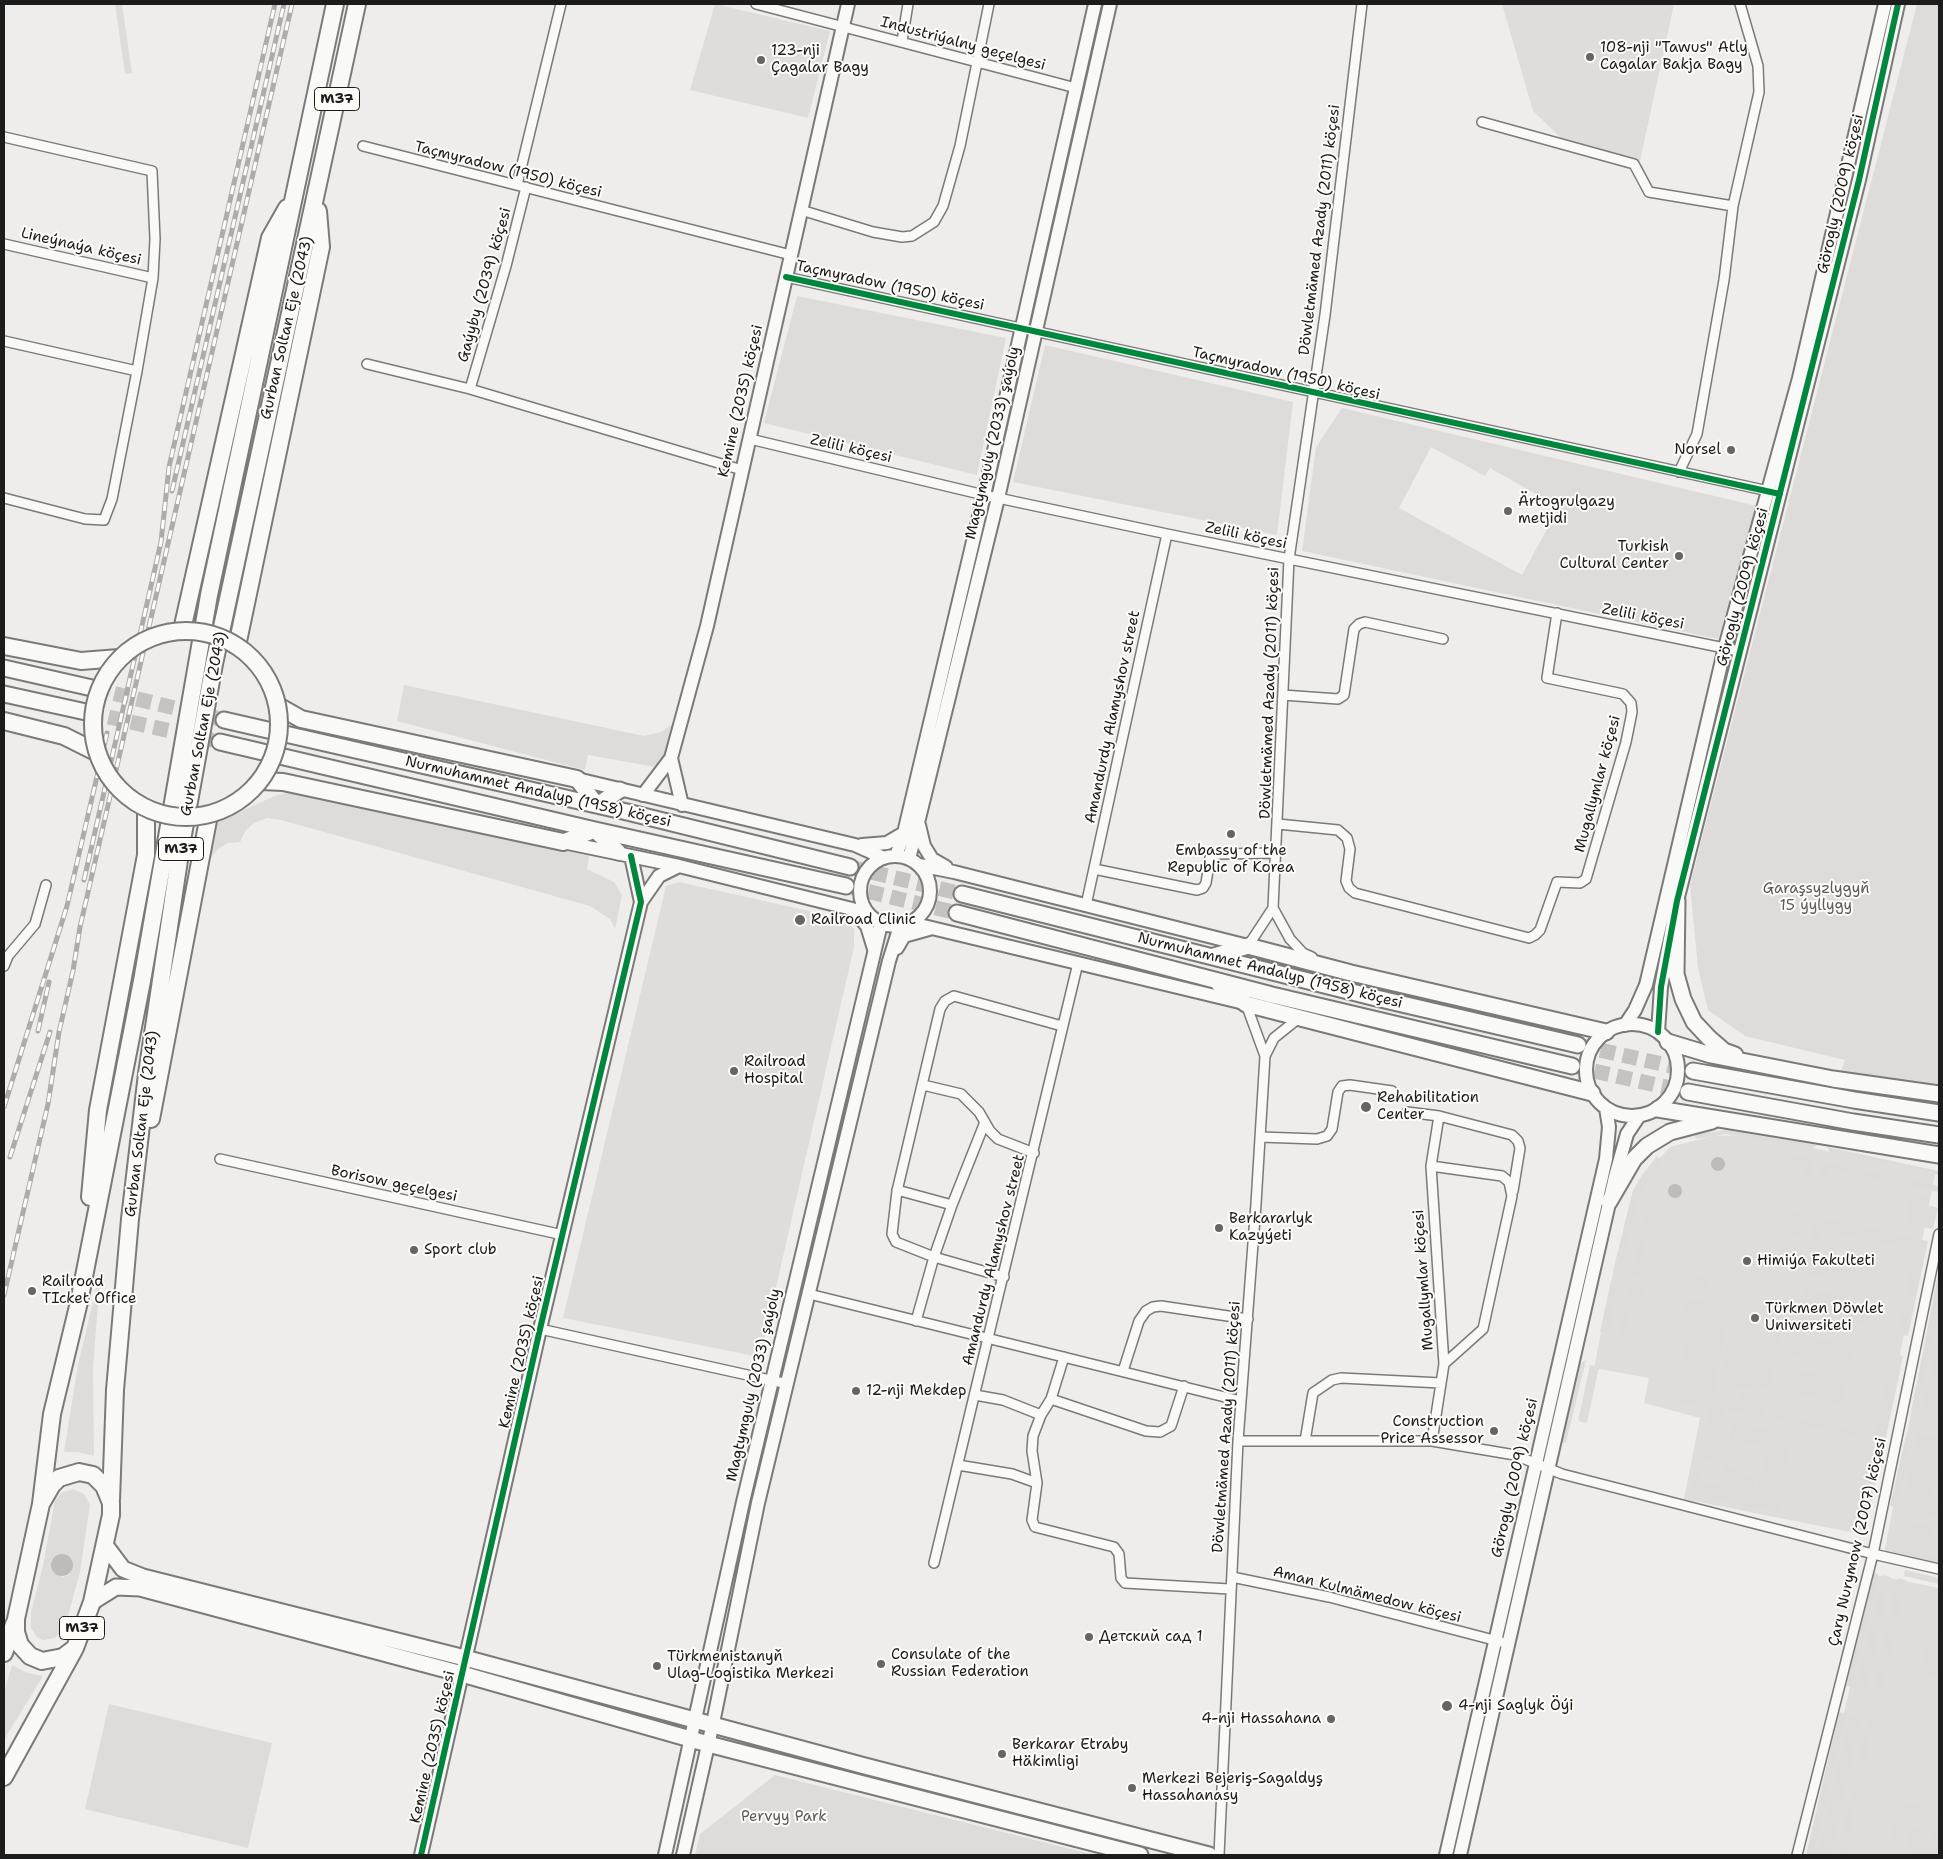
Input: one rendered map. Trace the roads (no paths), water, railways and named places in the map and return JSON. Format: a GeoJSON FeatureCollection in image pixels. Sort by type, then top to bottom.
{"type":"FeatureCollection","features":[{"type":"Feature","properties":{"kind":"highway","name":"Gurban Soltan Eje (2043)"},"geometry":{"type":"LineString","coordinates":[[4,1653],[16,1619],[41,1504],[52,1414],[79,1302],[142,981],[209,596],[335,4]]}},
{"type":"Feature","properties":{"kind":"highway","name":"Gurban Soltan Eje (2043)"},"geometry":{"type":"LineString","coordinates":[[4,1777],[75,1648],[92,1602],[105,1546],[111,1514],[115,1390],[130,1219],[146,1074],[182,840],[214,664],[357,4]]}},
{"type":"Feature","properties":{"kind":"highway"},"geometry":{"type":"LineString","coordinates":[[182,630],[270,238],[295,193]]}},
{"type":"Feature","properties":{"kind":"highway"},"geometry":{"type":"LineString","coordinates":[[237,646],[321,248],[317,194]]}},
{"type":"Feature","properties":{"kind":"highway"},"geometry":{"type":"LineString","coordinates":[[182,630],[207,633],[237,646],[256,662],[270,685],[278,706],[279,736],[272,759],[261,780],[244,798],[224,810],[209,815],[188,818],[166,816],[146,809],[126,796],[110,780],[96,752],[92,732],[93,712],[98,692],[107,674],[119,658],[141,642],[162,634],[182,630]]}},
{"type":"Feature","properties":{"kind":"highway"},"geometry":{"type":"LineString","coordinates":[[4,646],[81,661],[119,658]]}},
{"type":"Feature","properties":{"kind":"highway"},"geometry":{"type":"LineString","coordinates":[[278,706],[301,719],[577,779]]}},
{"type":"Feature","properties":{"kind":"highway"},"geometry":{"type":"LineString","coordinates":[[4,721],[64,736],[96,752]]}},
{"type":"Feature","properties":{"kind":"highway"},"geometry":{"type":"LineString","coordinates":[[261,780],[284,782],[563,842]]}},
{"type":"Feature","properties":{"kind":"highway"},"geometry":{"type":"LineString","coordinates":[[79,1302],[98,1110],[146,855],[146,809]]}},
{"type":"Feature","properties":{"kind":"highway"},"geometry":{"type":"LineString","coordinates":[[130,1219],[209,815]]}},
{"type":"Feature","properties":{"kind":"highway","name":"Gurban Soltan Eje (2043)"},"geometry":{"type":"LineString","coordinates":[[41,1504],[52,1485],[59,1478],[79,1472],[93,1475],[104,1486],[111,1503],[111,1514]]}},
{"type":"Feature","properties":{"kind":"highway","name":"Gurban Soltan Eje (2043)"},"geometry":{"type":"LineString","coordinates":[[16,1619],[16,1632],[20,1645],[25,1652],[35,1659],[56,1659],[68,1654],[75,1648]]}},
{"type":"Feature","properties":{"kind":"main road"},"geometry":{"type":"LineString","coordinates":[[4,668],[92,688]]}},
{"type":"Feature","properties":{"kind":"main road"},"geometry":{"type":"LineString","coordinates":[[4,694],[86,712]]}},
{"type":"Feature","properties":{"kind":"main road","name":"Nurmuhammet Andalyp (1958) köçesi"},"geometry":{"type":"LineString","coordinates":[[224,720],[596,805],[850,867]]}},
{"type":"Feature","properties":{"kind":"main road","name":"Nurmuhammet Andalyp (1958) köçesi"},"geometry":{"type":"LineString","coordinates":[[220,742],[846,886]]}},
{"type":"Feature","properties":{"kind":"main road"},"geometry":{"type":"LineString","coordinates":[[577,779],[596,805],[620,790]]}},
{"type":"Feature","properties":{"kind":"main road"},"geometry":{"type":"LineString","coordinates":[[563,842],[596,830],[624,854]]}},
{"type":"Feature","properties":{"kind":"main road","name":"Nurmuhammet Andalyp (1958) köçesi"},"geometry":{"type":"LineString","coordinates":[[962,894],[1372,997],[1578,1046]]}},
{"type":"Feature","properties":{"kind":"main road"},"geometry":{"type":"LineString","coordinates":[[1678,901],[1676,974],[1682,999],[1694,1022],[1709,1038],[1724,1051],[1753,1063]]}},
{"type":"Feature","properties":{"kind":"main road","name":"Nurmuhammet Andalyp (1958) köçesi"},"geometry":{"type":"LineString","coordinates":[[957,913],[1359,1016],[1572,1066]]}},
{"type":"Feature","properties":{"kind":"main road"},"geometry":{"type":"LineString","coordinates":[[1214,956],[1248,946],[1351,973],[1606,1032]]}},
{"type":"Feature","properties":{"kind":"main road"},"geometry":{"type":"LineString","coordinates":[[1351,973],[1372,997]]}},
{"type":"Feature","properties":{"kind":"main road"},"geometry":{"type":"LineString","coordinates":[[1210,978],[1246,1004],[1592,1093]]}},
{"type":"Feature","properties":{"kind":"main road"},"geometry":{"type":"LineString","coordinates":[[1299,1018],[1359,1016]]}},
{"type":"Feature","properties":{"kind":"main road"},"geometry":{"type":"LineString","coordinates":[[1663,1037],[1688,1049],[1753,1063],[1833,1079],[1939,1094]]}},
{"type":"Feature","properties":{"kind":"main road"},"geometry":{"type":"LineString","coordinates":[[1693,1071],[1939,1113]]}},
{"type":"Feature","properties":{"kind":"main road"},"geometry":{"type":"LineString","coordinates":[[1688,1092],[1853,1122],[1939,1135]]}},
{"type":"Feature","properties":{"kind":"main road"},"geometry":{"type":"LineString","coordinates":[[1658,1109],[1733,1120],[1824,1138],[1939,1155]]}},
{"type":"Feature","properties":{"kind":"main road"},"geometry":{"type":"LineString","coordinates":[[1609,1202],[1634,1159],[1653,1141],[1690,1126],[1733,1120]]}},
{"type":"Feature","properties":{"kind":"main road"},"geometry":{"type":"LineString","coordinates":[[105,1546],[122,1569],[143,1577],[465,1658],[861,1765],[1209,1855]]}},
{"type":"Feature","properties":{"kind":"main road"},"geometry":{"type":"LineString","coordinates":[[92,1602],[116,1587],[140,1588],[462,1674],[708,1744],[1140,1855]]}},
{"type":"Feature","properties":{"kind":"street","name":"Gaýyby (2039) köçesi"},"geometry":{"type":"LineString","coordinates":[[470,389],[506,266],[561,4]]}},
{"type":"Feature","properties":{"kind":"street","name":"Industriýalny geçelgesi"},"geometry":{"type":"LineString","coordinates":[[756,4],[1076,88]]}},
{"type":"Feature","properties":{"kind":"street","name":"Kemine (2035) köçesi"},"geometry":{"type":"LineString","coordinates":[[682,805],[671,758],[707,626],[848,4]]}},
{"type":"Feature","properties":{"kind":"street"},"geometry":{"type":"LineString","coordinates":[[902,42],[908,4]]}},
{"type":"Feature","properties":{"kind":"street"},"geometry":{"type":"LineString","coordinates":[[801,210],[873,232],[902,237],[912,236],[934,222],[943,206],[960,146],[989,4]]}},
{"type":"Feature","properties":{"kind":"street","name":"Magtymguly (2033) şaýoly"},"geometry":{"type":"LineString","coordinates":[[890,857],[904,833],[984,495],[1095,4]]}},
{"type":"Feature","properties":{"kind":"street","name":"Magtymguly (2033) şaýoly"},"geometry":{"type":"LineString","coordinates":[[914,862],[918,822],[998,498],[1110,4]]}},
{"type":"Feature","properties":{"kind":"street","name":"Döwletmämed Azady (2011) köçesi"},"geometry":{"type":"LineString","coordinates":[[1248,946],[1272,908],[1278,824],[1289,559],[1324,315],[1362,4]]}},
{"type":"Feature","properties":{"kind":"street"},"geometry":{"type":"LineString","coordinates":[[1679,472],[1697,434],[1724,280],[1733,206],[1759,92],[1758,66],[1740,4]]}},
{"type":"Feature","properties":{"kind":"street","name":"Görogly (2009) köçesi"},"geometry":{"type":"LineString","coordinates":[[1663,1037],[1661,987],[1678,901],[1739,651],[1799,378],[1885,4]]}},
{"type":"Feature","properties":{"kind":"street","name":"Görogly (2009) köçesi"},"geometry":{"type":"LineString","coordinates":[[1625,1025],[1635,1010],[1646,985],[1725,647],[1774,493],[1859,180],[1898,4]]}},
{"type":"Feature","properties":{"kind":"street"},"geometry":{"type":"LineString","coordinates":[[1482,122],[1634,164],[1650,192],[1733,206]]}},
{"type":"Feature","properties":{"kind":"street"},"geometry":{"type":"LineString","coordinates":[[4,137],[152,171],[155,239],[153,278],[137,371],[112,499],[104,520],[91,520],[4,498]]}},
{"type":"Feature","properties":{"kind":"street","name":"Taçmyradow (1950) köçesi"},"geometry":{"type":"LineString","coordinates":[[363,146],[791,255]]}},
{"type":"Feature","properties":{"kind":"street","name":"Lineýnaýa köçesi"},"geometry":{"type":"LineString","coordinates":[[4,244],[153,278]]}},
{"type":"Feature","properties":{"kind":"street","name":"Taçmyradow (1950) köçesi"},"geometry":{"type":"LineString","coordinates":[[786,277],[1036,330],[1312,393],[1774,493]]}},
{"type":"Feature","properties":{"kind":"street"},"geometry":{"type":"LineString","coordinates":[[4,341],[137,371]]}},
{"type":"Feature","properties":{"kind":"street"},"geometry":{"type":"LineString","coordinates":[[367,364],[470,389],[742,470]]}},
{"type":"Feature","properties":{"kind":"street","name":"Zelili köçesi"},"geometry":{"type":"LineString","coordinates":[[750,439],[984,495],[1739,651]]}},
{"type":"Feature","properties":{"kind":"street","name":"Amandurdy Alamyshov street"},"geometry":{"type":"LineString","coordinates":[[1086,905],[1167,534]]}},
{"type":"Feature","properties":{"kind":"street","name":"Mugallymlar köçesi"},"geometry":{"type":"LineString","coordinates":[[1278,824],[1338,830],[1348,838],[1350,849],[1346,881],[1349,888],[1355,893],[1529,938],[1535,935],[1540,930],[1557,882],[1580,883],[1586,879],[1626,742],[1632,712],[1631,703],[1623,694],[1547,678],[1557,613]]}},
{"type":"Feature","properties":{"kind":"street"},"geometry":{"type":"LineString","coordinates":[[1283,695],[1338,699],[1344,695],[1354,629],[1358,624],[1365,622],[1443,639]]}},
{"type":"Feature","properties":{"kind":"street","name":"Nurmuhammet Andalyp (1958) köçesi"},"geometry":{"type":"LineString","coordinates":[[643,796],[671,758]]}},
{"type":"Feature","properties":{"kind":"street"},"geometry":{"type":"LineString","coordinates":[[577,779],[855,845],[890,857],[1248,946]]}},
{"type":"Feature","properties":{"kind":"street"},"geometry":{"type":"LineString","coordinates":[[918,822],[924,846],[932,859],[954,872]]}},
{"type":"Feature","properties":{"kind":"street"},"geometry":{"type":"LineString","coordinates":[[855,845],[887,843],[904,833]]}},
{"type":"Feature","properties":{"kind":"street"},"geometry":{"type":"LineString","coordinates":[[563,842],[679,866],[852,909],[876,920],[936,928],[1246,1004]]}},
{"type":"Feature","properties":{"kind":"street","name":"Kemine (2035) köçesi"},"geometry":{"type":"LineString","coordinates":[[421,1855],[540,1329],[640,902],[624,854]]}},
{"type":"Feature","properties":{"kind":"street"},"geometry":{"type":"LineString","coordinates":[[1094,869],[1197,890],[1203,888],[1206,883],[1207,866],[1210,858],[1218,854],[1276,854]]}},
{"type":"Feature","properties":{"kind":"street"},"geometry":{"type":"LineString","coordinates":[[876,920],[863,907],[860,896],[860,883],[865,872],[873,863],[890,857]]}},
{"type":"Feature","properties":{"kind":"street"},"geometry":{"type":"LineString","coordinates":[[905,925],[920,916],[930,896],[929,885],[914,862]]}},
{"type":"Feature","properties":{"kind":"street"},"geometry":{"type":"LineString","coordinates":[[640,902],[659,876],[679,866]]}},
{"type":"Feature","properties":{"kind":"street"},"geometry":{"type":"LineString","coordinates":[[4,966],[8,956],[35,924],[46,885]]}},
{"type":"Feature","properties":{"kind":"street"},"geometry":{"type":"LineString","coordinates":[[1272,908],[1290,939],[1302,953],[1351,973]]}},
{"type":"Feature","properties":{"kind":"street"},"geometry":{"type":"LineString","coordinates":[[852,909],[867,926],[875,954]]}},
{"type":"Feature","properties":{"kind":"street","name":"Magtymguly (2033) şaýoly"},"geometry":{"type":"LineString","coordinates":[[665,1855],[694,1719],[772,1380],[875,954],[876,920]]}},
{"type":"Feature","properties":{"kind":"street","name":"Magtymguly (2033) şaýoly"},"geometry":{"type":"LineString","coordinates":[[683,1855],[713,1724],[758,1503],[889,961],[905,925]]}},
{"type":"Feature","properties":{"kind":"street"},"geometry":{"type":"LineString","coordinates":[[889,961],[904,936],[936,928]]}},
{"type":"Feature","properties":{"kind":"street","name":"Amandurdy Alamyshov street"},"geometry":{"type":"LineString","coordinates":[[934,1563],[1034,1153],[1078,963]]}},
{"type":"Feature","properties":{"kind":"street"},"geometry":{"type":"LineString","coordinates":[[1004,1277],[934,1257],[896,1242],[892,1234],[897,1190],[940,1009],[944,1000],[954,996],[1062,1026]]}},
{"type":"Feature","properties":{"kind":"street","name":"Döwletmämed Azady (2011) köçesi"},"geometry":{"type":"LineString","coordinates":[[1218,1855],[1238,1441],[1265,1056],[1246,1004]]}},
{"type":"Feature","properties":{"kind":"street"},"geometry":{"type":"LineString","coordinates":[[1265,1056],[1274,1038],[1299,1018]]}},
{"type":"Feature","properties":{"kind":"street"},"geometry":{"type":"LineString","coordinates":[[1625,1025],[1645,1026],[1663,1037],[1677,1060],[1677,1081],[1668,1100],[1658,1109],[1638,1116],[1625,1116],[1606,1108],[1592,1093],[1587,1080],[1587,1060],[1596,1042],[1606,1032],[1625,1025]]}},
{"type":"Feature","properties":{"kind":"street"},"geometry":{"type":"LineString","coordinates":[[1260,1137],[1317,1139],[1326,1136],[1332,1129],[1338,1092],[1342,1086],[1350,1084],[1392,1091]]}},
{"type":"Feature","properties":{"kind":"street"},"geometry":{"type":"LineString","coordinates":[[923,1085],[961,1094],[979,1112],[998,1139],[1034,1153]]}},
{"type":"Feature","properties":{"kind":"street","name":"Görogly (2009) köçesi"},"geometry":{"type":"LineString","coordinates":[[1446,1855],[1534,1463],[1606,1159],[1609,1127],[1606,1108]]}},
{"type":"Feature","properties":{"kind":"street"},"geometry":{"type":"LineString","coordinates":[[1407,1112],[1439,1116],[1512,1135],[1518,1141],[1520,1148],[1512,1196],[1483,1329],[1444,1364]]}},
{"type":"Feature","properties":{"kind":"street","name":"Mugallymlar köçesi"},"geometry":{"type":"LineString","coordinates":[[1432,1441],[1444,1364],[1431,1166],[1439,1116]]}},
{"type":"Feature","properties":{"kind":"street","name":"Görogly (2009) köçesi"},"geometry":{"type":"LineString","coordinates":[[1460,1855],[1609,1202],[1622,1149],[1632,1124],[1638,1116]]}},
{"type":"Feature","properties":{"kind":"street"},"geometry":{"type":"LineString","coordinates":[[916,1320],[934,1257],[952,1205],[985,1122]]}},
{"type":"Feature","properties":{"kind":"street","name":"Borisow geçelgesi"},"geometry":{"type":"LineString","coordinates":[[220,1160],[563,1235]]}},
{"type":"Feature","properties":{"kind":"street"},"geometry":{"type":"LineString","coordinates":[[1431,1166],[1502,1176],[1509,1182],[1512,1196]]}},
{"type":"Feature","properties":{"kind":"street"},"geometry":{"type":"LineString","coordinates":[[897,1190],[952,1205]]}},
{"type":"Feature","properties":{"kind":"street","name":"Çary Nurymow (2007) köçesi"},"geometry":{"type":"LineString","coordinates":[[1797,1855],[1873,1554],[1939,1234]]}},
{"type":"Feature","properties":{"kind":"street"},"geometry":{"type":"LineString","coordinates":[[809,1294],[1241,1400]]}},
{"type":"Feature","properties":{"kind":"street"},"geometry":{"type":"LineString","coordinates":[[1123,1372],[1139,1321],[1146,1311],[1152,1307],[1162,1306],[1248,1319]]}},
{"type":"Feature","properties":{"kind":"street"},"geometry":{"type":"LineString","coordinates":[[540,1329],[788,1384]]}},
{"type":"Feature","properties":{"kind":"street"},"geometry":{"type":"LineString","coordinates":[[1064,1357],[1051,1399],[1041,1415],[1032,1444],[1036,1483],[1032,1520],[1035,1527],[1114,1547],[1119,1554],[1121,1578],[1125,1583],[1230,1589]]}},
{"type":"Feature","properties":{"kind":"street"},"geometry":{"type":"LineString","coordinates":[[1305,1441],[1314,1393],[1332,1380],[1341,1378],[1441,1383]]}},
{"type":"Feature","properties":{"kind":"street"},"geometry":{"type":"LineString","coordinates":[[1051,1399],[1146,1431],[1160,1432],[1171,1426],[1184,1386]]}},
{"type":"Feature","properties":{"kind":"street"},"geometry":{"type":"LineString","coordinates":[[975,1395],[1003,1400],[1041,1415]]}},
{"type":"Feature","properties":{"kind":"street"},"geometry":{"type":"LineString","coordinates":[[1238,1441],[1432,1441],[1515,1455],[1548,1468],[1939,1570]]}},
{"type":"Feature","properties":{"kind":"street"},"geometry":{"type":"LineString","coordinates":[[958,1465],[1012,1474],[1036,1483]]}},
{"type":"Feature","properties":{"kind":"street","name":"Aman Kulmämedow köçesi"},"geometry":{"type":"LineString","coordinates":[[1232,1577],[1329,1597],[1509,1644]]}},
{"type":"Feature","properties":{"kind":"tunnel"},"geometry":{"type":"LineString","coordinates":[[92,688],[224,720]]}},
{"type":"Feature","properties":{"kind":"tunnel"},"geometry":{"type":"LineString","coordinates":[[86,712],[220,742]]}},
{"type":"Feature","properties":{"kind":"tunnel"},"geometry":{"type":"LineString","coordinates":[[850,867],[962,894]]}},
{"type":"Feature","properties":{"kind":"tunnel"},"geometry":{"type":"LineString","coordinates":[[846,886],[957,913]]}},
{"type":"Feature","properties":{"kind":"tunnel"},"geometry":{"type":"LineString","coordinates":[[1578,1045],[1693,1071]]}},
{"type":"Feature","properties":{"kind":"tunnel"},"geometry":{"type":"LineString","coordinates":[[1572,1066],[1688,1092]]}},
{"type":"Feature","properties":{"kind":"railway"},"geometry":{"type":"LineString","coordinates":[[84,880],[161,542],[169,467],[275,4]]}},
{"type":"Feature","properties":{"kind":"railway"},"geometry":{"type":"LineString","coordinates":[[172,491],[284,4]]}},
{"type":"Feature","properties":{"kind":"railway"},"geometry":{"type":"LineString","coordinates":[[4,1295],[48,1104],[59,1032],[73,971],[80,927],[292,4]]}},
{"type":"Feature","properties":{"kind":"railway"},"geometry":{"type":"LineString","coordinates":[[4,1107],[67,906],[107,733]]}},
{"type":"Feature","properties":{"kind":"railway"},"geometry":{"type":"LineString","coordinates":[[38,1031],[49,982]]}},
{"type":"Feature","properties":{"kind":"railway"},"geometry":{"type":"LineString","coordinates":[[10,1157],[50,1032]]}},
{"type":"Feature","properties":{"kind":"place","name":"108-nji \"Tawus\" Atly Cagalar Bakja Bagy"},"geometry":{"type":"Point","coordinates":[1590,57]}},
{"type":"Feature","properties":{"kind":"place","name":"123-nji Çagalar Bagy"},"geometry":{"type":"Point","coordinates":[761,60]}},
{"type":"Feature","properties":{"kind":"place","name":"Norsel"},"geometry":{"type":"Point","coordinates":[1731,450]}},
{"type":"Feature","properties":{"kind":"place","name":"Ärtogrulgazy metjidi"},"geometry":{"type":"Point","coordinates":[1508,511]}},
{"type":"Feature","properties":{"kind":"place","name":"Turkish Cultural Center"},"geometry":{"type":"Point","coordinates":[1679,556]}},
{"type":"Feature","properties":{"kind":"place","name":"Embassy of the Republic of Korea"},"geometry":{"type":"Point","coordinates":[1231,834]}},
{"type":"Feature","properties":{"kind":"place","name":"Railroad Clinic"},"geometry":{"type":"Point","coordinates":[800,920]}},
{"type":"Feature","properties":{"kind":"place","name":"Railroad Hospital"},"geometry":{"type":"Point","coordinates":[734,1071]}},
{"type":"Feature","properties":{"kind":"place","name":"Rehabilitation Center"},"geometry":{"type":"Point","coordinates":[1366,1107]}},
{"type":"Feature","properties":{"kind":"place","name":"Berkararlyk Kazyýeti"},"geometry":{"type":"Point","coordinates":[1219,1228]}},
{"type":"Feature","properties":{"kind":"place","name":"Sport club"},"geometry":{"type":"Point","coordinates":[414,1250]}},
{"type":"Feature","properties":{"kind":"place","name":"Himiýa Fakulteti"},"geometry":{"type":"Point","coordinates":[1747,1261]}},
{"type":"Feature","properties":{"kind":"place","name":"Railroad TIcket Office"},"geometry":{"type":"Point","coordinates":[32,1291]}},
{"type":"Feature","properties":{"kind":"place","name":"Türkmen Döwlet Uniwersiteti"},"geometry":{"type":"Point","coordinates":[1755,1318]}},
{"type":"Feature","properties":{"kind":"place","name":"12-nji Mekdep"},"geometry":{"type":"Point","coordinates":[856,1391]}},
{"type":"Feature","properties":{"kind":"place","name":"Construction Price Assessor"},"geometry":{"type":"Point","coordinates":[1494,1431]}},
{"type":"Feature","properties":{"kind":"place","name":"Детский сад 1"},"geometry":{"type":"Point","coordinates":[1089,1637]}},
{"type":"Feature","properties":{"kind":"place","name":"Consulate of the Russian Federation"},"geometry":{"type":"Point","coordinates":[881,1664]}},
{"type":"Feature","properties":{"kind":"place","name":"Türkmenistanyň Ulag-Logistika Merkezi"},"geometry":{"type":"Point","coordinates":[657,1666]}},
{"type":"Feature","properties":{"kind":"place","name":"4-nji Saglyk Öýi"},"geometry":{"type":"Point","coordinates":[1447,1706]}},
{"type":"Feature","properties":{"kind":"place","name":"4-nji Hassahana"},"geometry":{"type":"Point","coordinates":[1331,1719]}},
{"type":"Feature","properties":{"kind":"place","name":"Berkarar Etraby Häkimligi"},"geometry":{"type":"Point","coordinates":[1002,1754]}},
{"type":"Feature","properties":{"kind":"place","name":"Merkezi Bejeriş-Sagaldyş Hassahanasy"},"geometry":{"type":"Point","coordinates":[1132,1788]}},
{"type":"Feature","properties":{"kind":"park label","name":"Garaşsyzlygyň 15 ýyllygy"},"geometry":{"type":"Point","coordinates":[1816,898]}},
{"type":"Feature","properties":{"kind":"park label","name":"Pervyy Park"},"geometry":{"type":"Point","coordinates":[784,1817]}}]}
